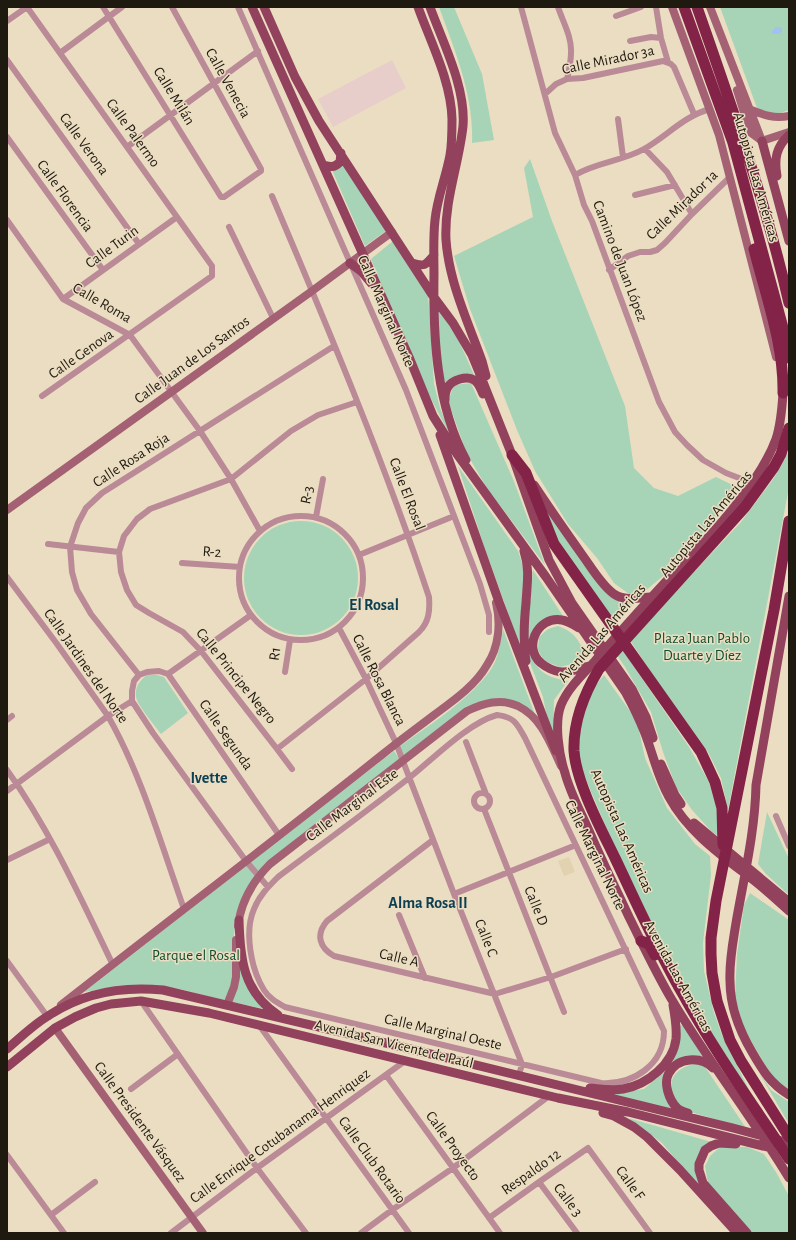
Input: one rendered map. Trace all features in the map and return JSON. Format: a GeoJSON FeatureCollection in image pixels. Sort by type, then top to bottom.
{"type":"FeatureCollection","features":[{"type":"Feature","properties":{"kind":"highway","name":"Autopista Las Américas"},"geometry":{"type":"LineString","coordinates":[[684,7],[733,143],[786,339],[789,358]]}},
{"type":"Feature","properties":{"kind":"highway","name":"Autopista Las Américas"},"geometry":{"type":"LineString","coordinates":[[697,7],[741,131],[767,218],[789,303]]}},
{"type":"Feature","properties":{"kind":"highway"},"geometry":{"type":"LineString","coordinates":[[733,143],[748,223],[781,353],[783,394]]}},
{"type":"Feature","properties":{"kind":"highway"},"geometry":{"type":"LineString","coordinates":[[767,218],[773,228],[789,278]]}},
{"type":"Feature","properties":{"kind":"highway","name":"Autopista Las Américas"},"geometry":{"type":"LineString","coordinates":[[788,1154],[721,1059],[683,996],[586,793],[578,771],[574,752],[574,737],[577,720],[584,697],[599,668],[745,507],[774,467],[781,454],[789,428]]}},
{"type":"Feature","properties":{"kind":"highway"},"geometry":{"type":"LineString","coordinates":[[512,455],[526,473],[554,544],[602,614],[701,752],[715,782],[722,808],[724,866]]}},
{"type":"Feature","properties":{"kind":"highway"},"geometry":{"type":"LineString","coordinates":[[789,521],[774,610],[716,901],[711,938],[712,972],[717,1001],[730,1040],[789,1138]]}},
{"type":"Feature","properties":{"kind":"highway"},"geometry":{"type":"LineString","coordinates":[[641,941],[649,944],[690,1016],[698,1020]]}},
{"type":"Feature","properties":{"kind":"main road"},"geometry":{"type":"LineString","coordinates":[[252,7],[409,357],[433,416],[489,573],[565,774]]}},
{"type":"Feature","properties":{"kind":"main road"},"geometry":{"type":"LineString","coordinates":[[264,7],[295,77],[319,121],[433,296],[453,322],[472,355],[512,455],[549,560],[584,627]]}},
{"type":"Feature","properties":{"kind":"main road"},"geometry":{"type":"LineString","coordinates":[[418,7],[442,70],[451,112],[452,136],[444,198],[446,238],[451,275],[482,361],[495,410]]}},
{"type":"Feature","properties":{"kind":"main road"},"geometry":{"type":"LineString","coordinates":[[430,7],[455,72],[463,108],[463,126],[461,137],[444,198],[435,220],[433,296],[436,358],[445,405],[462,451],[481,487]]}},
{"type":"Feature","properties":{"kind":"main road"},"geometry":{"type":"LineString","coordinates":[[781,211],[775,163],[778,148],[789,134]]}},
{"type":"Feature","properties":{"kind":"main road"},"geometry":{"type":"LineString","coordinates":[[762,141],[789,241]]}},
{"type":"Feature","properties":{"kind":"main road"},"geometry":{"type":"LineString","coordinates":[[323,165],[332,167],[337,166],[340,162],[340,153]]}},
{"type":"Feature","properties":{"kind":"main road"},"geometry":{"type":"LineString","coordinates":[[412,263],[422,266],[425,265],[434,255]]}},
{"type":"Feature","properties":{"kind":"main road"},"geometry":{"type":"LineString","coordinates":[[350,263],[365,276],[374,287],[387,310]]}},
{"type":"Feature","properties":{"kind":"main road"},"geometry":{"type":"LineString","coordinates":[[445,405],[448,386],[453,382],[466,378],[474,380],[479,385],[506,440]]}},
{"type":"Feature","properties":{"kind":"main road","name":"Avenida Las Américas"},"geometry":{"type":"LineString","coordinates":[[783,394],[780,423],[776,437],[771,451],[752,483],[720,523],[650,597],[574,684],[561,704],[557,735],[565,774],[601,859],[641,941],[671,998],[718,1073],[747,1113],[788,1154],[789,1178]]}},
{"type":"Feature","properties":{"kind":"main road"},"geometry":{"type":"LineString","coordinates":[[433,416],[457,454],[620,677],[646,717],[662,769],[675,795],[693,822],[714,845],[789,902]]}},
{"type":"Feature","properties":{"kind":"main road"},"geometry":{"type":"LineString","coordinates":[[526,473],[592,570],[614,594],[624,598],[634,599],[650,597]]}},
{"type":"Feature","properties":{"kind":"main road"},"geometry":{"type":"LineString","coordinates":[[510,527],[524,550],[528,561],[524,649],[529,681]]}},
{"type":"Feature","properties":{"kind":"main road","name":"Avenida Las Américas"},"geometry":{"type":"LineString","coordinates":[[789,596],[756,785],[756,809],[732,951],[730,980],[732,1002],[742,1034],[768,1078],[778,1088],[789,1095]]}},
{"type":"Feature","properties":{"kind":"main road"},"geometry":{"type":"LineString","coordinates":[[584,627],[562,620],[555,620],[544,624],[534,634],[532,647],[534,656],[540,663],[561,672],[591,665]]}},
{"type":"Feature","properties":{"kind":"main road"},"geometry":{"type":"LineString","coordinates":[[755,877],[789,911]]}},
{"type":"Feature","properties":{"kind":"main road"},"geometry":{"type":"LineString","coordinates":[[239,920],[240,949],[247,977],[258,998],[268,1008],[284,1019]]}},
{"type":"Feature","properties":{"kind":"main road","name":"Avenida San Vicente de Paúl"},"geometry":{"type":"LineString","coordinates":[[7,1049],[47,1016],[68,1004],[108,992],[131,989],[163,990],[733,1128],[775,1140],[788,1154]]}},
{"type":"Feature","properties":{"kind":"main road"},"geometry":{"type":"LineString","coordinates":[[561,1086],[615,1090],[626,1089],[649,1079],[659,1071],[673,1050],[676,1039],[675,1015],[671,998]]}},
{"type":"Feature","properties":{"kind":"main road","name":"Avenida San Vicente de Paúl"},"geometry":{"type":"LineString","coordinates":[[7,1067],[54,1028],[75,1017],[96,1008],[111,1004],[141,1001],[209,1013],[258,1024],[554,1097],[628,1112],[755,1144],[788,1154]]}},
{"type":"Feature","properties":{"kind":"main road"},"geometry":{"type":"LineString","coordinates":[[718,1073],[704,1062],[690,1059],[672,1068],[668,1074],[668,1091],[676,1108],[733,1128]]}},
{"type":"Feature","properties":{"kind":"main road"},"geometry":{"type":"LineString","coordinates":[[554,1097],[614,1116],[634,1127],[647,1137],[680,1170],[737,1233]]}},
{"type":"Feature","properties":{"kind":"main road"},"geometry":{"type":"LineString","coordinates":[[775,1140],[789,1138]]}},
{"type":"Feature","properties":{"kind":"main road"},"geometry":{"type":"LineString","coordinates":[[747,1233],[704,1183],[699,1170],[699,1164],[705,1150],[719,1143],[755,1144]]}},
{"type":"Feature","properties":{"kind":"main road"},"geometry":{"type":"LineString","coordinates":[[788,1154],[789,1184]]}},
{"type":"Feature","properties":{"kind":"street"},"geometry":{"type":"LineString","coordinates":[[7,21],[27,7]]}},
{"type":"Feature","properties":{"kind":"street","name":"Calle Palermo"},"geometry":{"type":"LineString","coordinates":[[27,7],[212,266],[212,276]]}},
{"type":"Feature","properties":{"kind":"street","name":"Calle Milán"},"geometry":{"type":"LineString","coordinates":[[103,7],[223,198]]}},
{"type":"Feature","properties":{"kind":"street"},"geometry":{"type":"LineString","coordinates":[[60,53],[122,7]]}},
{"type":"Feature","properties":{"kind":"street","name":"Calle Venecia"},"geometry":{"type":"LineString","coordinates":[[172,7],[262,171],[223,198]]}},
{"type":"Feature","properties":{"kind":"street","name":"Calle Marginal Norte"},"geometry":{"type":"LineString","coordinates":[[238,7],[406,390],[482,590],[489,615],[489,632]]}},
{"type":"Feature","properties":{"kind":"street","name":"Camino de Juan López"},"geometry":{"type":"LineString","coordinates":[[521,7],[556,133],[575,175],[584,205],[592,221],[659,402],[675,432],[686,445],[703,460],[726,473],[752,483]]}},
{"type":"Feature","properties":{"kind":"street"},"geometry":{"type":"LineString","coordinates":[[558,7],[571,46],[571,58],[567,79]]}},
{"type":"Feature","properties":{"kind":"street"},"geometry":{"type":"LineString","coordinates":[[616,16],[641,7]]}},
{"type":"Feature","properties":{"kind":"street"},"geometry":{"type":"LineString","coordinates":[[656,7],[661,38],[668,62]]}},
{"type":"Feature","properties":{"kind":"street","name":"Avenida Las Américas"},"geometry":{"type":"LineString","coordinates":[[672,7],[710,109],[730,177],[749,258],[775,352],[783,394]]}},
{"type":"Feature","properties":{"kind":"street"},"geometry":{"type":"LineString","coordinates":[[710,7],[762,141]]}},
{"type":"Feature","properties":{"kind":"street"},"geometry":{"type":"LineString","coordinates":[[630,41],[651,37],[661,38]]}},
{"type":"Feature","properties":{"kind":"street"},"geometry":{"type":"LineString","coordinates":[[127,148],[258,51]]}},
{"type":"Feature","properties":{"kind":"street","name":"Calle Verona"},"geometry":{"type":"LineString","coordinates":[[7,60],[139,244]]}},
{"type":"Feature","properties":{"kind":"street","name":"Calle Mirador 3a"},"geometry":{"type":"LineString","coordinates":[[545,94],[556,84],[567,79],[583,78],[660,62],[668,62],[674,67],[694,114]]}},
{"type":"Feature","properties":{"kind":"street"},"geometry":{"type":"LineString","coordinates":[[731,62],[734,80],[748,126],[754,136],[762,141],[789,134]]}},
{"type":"Feature","properties":{"kind":"street"},"geometry":{"type":"LineString","coordinates":[[575,175],[605,162],[634,154],[645,149],[694,114],[710,109]]}},
{"type":"Feature","properties":{"kind":"street"},"geometry":{"type":"LineString","coordinates":[[750,109],[764,115],[777,118],[789,116]]}},
{"type":"Feature","properties":{"kind":"street"},"geometry":{"type":"LineString","coordinates":[[618,119],[623,157]]}},
{"type":"Feature","properties":{"kind":"street","name":"Calle Florencia"},"geometry":{"type":"LineString","coordinates":[[7,137],[103,270]]}},
{"type":"Feature","properties":{"kind":"street"},"geometry":{"type":"LineString","coordinates":[[645,149],[667,172],[692,214]]}},
{"type":"Feature","properties":{"kind":"street","name":"Calle Mirador 1a"},"geometry":{"type":"LineString","coordinates":[[610,270],[628,256],[640,252],[657,250],[730,177]]}},
{"type":"Feature","properties":{"kind":"street"},"geometry":{"type":"LineString","coordinates":[[635,195],[674,185]]}},
{"type":"Feature","properties":{"kind":"street","name":"Calle El Rosal"},"geometry":{"type":"LineString","coordinates":[[272,196],[312,291],[408,534],[429,597],[428,618],[425,626],[366,679],[277,749]]}},
{"type":"Feature","properties":{"kind":"street","name":"Calle Turin"},"geometry":{"type":"LineString","coordinates":[[63,299],[177,217]]}},
{"type":"Feature","properties":{"kind":"street","name":"Calle Roma"},"geometry":{"type":"LineString","coordinates":[[7,220],[9,229],[63,299],[130,335],[200,431],[231,479],[260,531]]}},
{"type":"Feature","properties":{"kind":"street"},"geometry":{"type":"LineString","coordinates":[[229,226],[273,318]]}},
{"type":"Feature","properties":{"kind":"street","name":"Calle Juan de Los Santos"},"geometry":{"type":"LineString","coordinates":[[7,510],[392,232]]}},
{"type":"Feature","properties":{"kind":"street","name":"Calle Genova"},"geometry":{"type":"LineString","coordinates":[[42,396],[212,276]]}},
{"type":"Feature","properties":{"kind":"street","name":"Calle Rosa Roja"},"geometry":{"type":"LineString","coordinates":[[139,676],[91,614],[77,590],[72,572],[70,547],[78,523],[86,508],[102,492],[334,346]]}},
{"type":"Feature","properties":{"kind":"street","name":"Calle Principe Negro"},"geometry":{"type":"LineString","coordinates":[[292,770],[201,651],[183,632],[136,605],[127,590],[121,572],[119,552],[124,536],[137,519],[150,509],[231,479],[291,431],[318,415],[356,402]]}},
{"type":"Feature","properties":{"kind":"street","name":"R-3"},"geometry":{"type":"LineString","coordinates":[[316,517],[324,479]]}},
{"type":"Feature","properties":{"kind":"street"},"geometry":{"type":"LineString","coordinates":[[296,516],[316,517],[334,525],[349,538],[359,555],[364,575],[362,595],[353,614],[339,628],[324,637],[313,640],[290,640],[274,635],[260,626],[251,615],[242,599],[239,583],[240,567],[247,547],[260,531],[277,520],[296,516]]}},
{"type":"Feature","properties":{"kind":"street"},"geometry":{"type":"LineString","coordinates":[[359,555],[454,516]]}},
{"type":"Feature","properties":{"kind":"street"},"geometry":{"type":"LineString","coordinates":[[48,544],[119,552]]}},
{"type":"Feature","properties":{"kind":"street","name":"R-2"},"geometry":{"type":"LineString","coordinates":[[182,563],[240,567]]}},
{"type":"Feature","properties":{"kind":"street","name":"Avenida San Vicente de Paúl"},"geometry":{"type":"LineString","coordinates":[[47,1016],[396,743],[458,697],[470,686],[487,666],[493,654],[497,640],[499,623],[498,610],[489,573]]}},
{"type":"Feature","properties":{"kind":"street","name":"Calle Jardines del Norte"},"geometry":{"type":"LineString","coordinates":[[7,577],[108,716],[125,747],[142,787],[184,909]]}},
{"type":"Feature","properties":{"kind":"street"},"geometry":{"type":"LineString","coordinates":[[251,615],[168,674],[159,671],[147,672],[139,676],[134,681],[132,700],[153,734],[246,861],[268,887]]}},
{"type":"Feature","properties":{"kind":"street","name":"Calle Rosa Blanca"},"geometry":{"type":"LineString","coordinates":[[339,628],[366,679],[396,743]]}},
{"type":"Feature","properties":{"kind":"street","name":"R1"},"geometry":{"type":"LineString","coordinates":[[285,672],[290,640]]}},
{"type":"Feature","properties":{"kind":"street","name":"Calle Segunda"},"geometry":{"type":"LineString","coordinates":[[168,674],[279,835]]}},
{"type":"Feature","properties":{"kind":"street"},"geometry":{"type":"LineString","coordinates":[[7,791],[132,700]]}},
{"type":"Feature","properties":{"kind":"street"},"geometry":{"type":"LineString","coordinates":[[227,1005],[236,977],[236,935],[239,920],[244,902],[258,876],[270,864],[467,711],[479,705],[501,701],[511,703],[528,711],[534,716],[542,727],[565,774]]}},
{"type":"Feature","properties":{"kind":"street","name":"Calle Marginal Este"},"geometry":{"type":"LineString","coordinates":[[250,954],[249,930],[253,909],[268,887],[278,877],[409,778],[469,730],[487,718],[497,715],[507,716],[515,721]]}},
{"type":"Feature","properties":{"kind":"street","name":"Calle Marginal Norte"},"geometry":{"type":"LineString","coordinates":[[515,721],[661,1022],[664,1031],[664,1040],[661,1051],[655,1061]]}},
{"type":"Feature","properties":{"kind":"street","name":"Calle D"},"geometry":{"type":"LineString","coordinates":[[466,742],[486,794],[490,800],[487,807],[484,809]]}},
{"type":"Feature","properties":{"kind":"street","name":"Calle C"},"geometry":{"type":"LineString","coordinates":[[396,743],[522,1064]]}},
{"type":"Feature","properties":{"kind":"street"},"geometry":{"type":"LineString","coordinates":[[7,770],[50,839],[113,965]]}},
{"type":"Feature","properties":{"kind":"street","name":"Calle D"},"geometry":{"type":"LineString","coordinates":[[484,809],[476,807],[474,800],[478,793],[486,794]]}},
{"type":"Feature","properties":{"kind":"street","name":"Calle D"},"geometry":{"type":"LineString","coordinates":[[484,809],[564,1012]]}},
{"type":"Feature","properties":{"kind":"street"},"geometry":{"type":"LineString","coordinates":[[776,816],[789,846]]}},
{"type":"Feature","properties":{"kind":"street"},"geometry":{"type":"LineString","coordinates":[[7,860],[50,839]]}},
{"type":"Feature","properties":{"kind":"street","name":"Calle A"},"geometry":{"type":"LineString","coordinates":[[433,840],[345,906],[322,927],[320,932],[323,947],[327,953],[334,956],[495,994],[551,977],[626,949]]}},
{"type":"Feature","properties":{"kind":"street"},"geometry":{"type":"LineString","coordinates":[[454,894],[576,845]]}},
{"type":"Feature","properties":{"kind":"street"},"geometry":{"type":"LineString","coordinates":[[399,915],[425,978]]}},
{"type":"Feature","properties":{"kind":"street","name":"Calle Marginal Oeste"},"geometry":{"type":"LineString","coordinates":[[250,954],[255,971],[264,990],[272,1000],[285,1007],[601,1083],[610,1084],[633,1077],[646,1070],[655,1061]]}},
{"type":"Feature","properties":{"kind":"street"},"geometry":{"type":"LineString","coordinates":[[7,961],[47,1016]]}},
{"type":"Feature","properties":{"kind":"street"},"geometry":{"type":"LineString","coordinates":[[141,1001],[257,1168],[306,1233]]}},
{"type":"Feature","properties":{"kind":"street","name":"Calle Club Rotario"},"geometry":{"type":"LineString","coordinates":[[258,1024],[409,1233]]}},
{"type":"Feature","properties":{"kind":"street"},"geometry":{"type":"LineString","coordinates":[[357,1036],[360,1025]]}},
{"type":"Feature","properties":{"kind":"street","name":"Calle Presidente Vásquez"},"geometry":{"type":"LineString","coordinates":[[54,1028],[203,1233]]}},
{"type":"Feature","properties":{"kind":"street"},"geometry":{"type":"LineString","coordinates":[[131,1089],[178,1054]]}},
{"type":"Feature","properties":{"kind":"street","name":"Calle Enrique Cotubanama Henriquez"},"geometry":{"type":"LineString","coordinates":[[171,1233],[257,1168],[405,1061]]}},
{"type":"Feature","properties":{"kind":"street"},"geometry":{"type":"LineString","coordinates":[[519,1075],[522,1064]]}},
{"type":"Feature","properties":{"kind":"street","name":"Calle Proyecto"},"geometry":{"type":"LineString","coordinates":[[386,1075],[500,1233]]}},
{"type":"Feature","properties":{"kind":"street"},"geometry":{"type":"LineString","coordinates":[[361,1233],[554,1097]]}},
{"type":"Feature","properties":{"kind":"street","name":"Respaldo 12"},"geometry":{"type":"LineString","coordinates":[[489,1218],[588,1148]]}},
{"type":"Feature","properties":{"kind":"street","name":"Calle F"},"geometry":{"type":"LineString","coordinates":[[588,1148],[650,1233]]}},
{"type":"Feature","properties":{"kind":"street"},"geometry":{"type":"LineString","coordinates":[[7,1155],[64,1233]]}},
{"type":"Feature","properties":{"kind":"street"},"geometry":{"type":"LineString","coordinates":[[51,1215],[95,1182]]}},
{"type":"Feature","properties":{"kind":"street","name":"Calle 3"},"geometry":{"type":"LineString","coordinates":[[539,1182],[577,1233]]}},
{"type":"Feature","properties":{"kind":"shaded area"},"geometry":{"type":"Polygon","coordinates":[[[392,60],[406,88],[333,127],[318,99],[392,60]]]}},
{"type":"Feature","properties":{"kind":"shaded area"},"geometry":{"type":"Polygon","coordinates":[[[569,857],[575,872],[564,876],[558,861],[569,857]]]}},
{"type":"Feature","properties":{"kind":"green space"},"geometry":{"type":"Polygon","coordinates":[[[439,7],[454,7],[482,74],[494,140],[472,143],[472,125],[467,91],[457,57],[439,7]]]}},
{"type":"Feature","properties":{"kind":"green space"},"geometry":{"type":"Polygon","coordinates":[[[720,7],[789,7],[789,110],[774,115],[757,108],[720,7]]]}},
{"type":"Feature","properties":{"kind":"green space"},"geometry":{"type":"Polygon","coordinates":[[[530,159],[552,221],[625,406],[634,468],[654,488],[678,496],[716,477],[739,488],[695,542],[663,576],[644,592],[629,594],[614,583],[597,558],[568,524],[535,471],[517,430],[470,309],[454,256],[533,217],[524,168],[530,159]]]}},
{"type":"Feature","properties":{"kind":"green space"},"geometry":{"type":"Polygon","coordinates":[[[343,162],[387,230],[365,246],[332,170],[339,168],[343,162]]]}},
{"type":"Feature","properties":{"kind":"green space"},"geometry":{"type":"Polygon","coordinates":[[[393,241],[428,294],[434,384],[440,408],[453,440],[419,373],[371,259],[393,241]]]}},
{"type":"Feature","properties":{"kind":"green space"},"geometry":{"type":"Polygon","coordinates":[[[438,308],[459,341],[474,375],[465,374],[454,377],[444,385],[440,361],[438,308]]]}},
{"type":"Feature","properties":{"kind":"green space"},"geometry":{"type":"Polygon","coordinates":[[[471,383],[513,479],[545,565],[489,491],[467,454],[448,401],[454,385],[471,383]]]}},
{"type":"Feature","properties":{"kind":"green space","name":"Plaza Juan Pablo Duarte y Díez"},"geometry":{"type":"Polygon","coordinates":[[[789,451],[789,487],[728,810],[721,778],[708,752],[660,686],[630,640],[741,522],[774,478],[789,451]]]}},
{"type":"Feature","properties":{"kind":"green space"},"geometry":{"type":"Polygon","coordinates":[[[458,466],[518,551],[524,577],[519,644],[484,546],[458,466]]]}},
{"type":"Feature","properties":{"kind":"green space"},"geometry":{"type":"Polygon","coordinates":[[[537,493],[603,587],[635,602],[615,625],[555,541],[537,493]]]}},
{"type":"Feature","properties":{"kind":"green space"},"geometry":{"type":"Polygon","coordinates":[[[301,521],[323,526],[341,538],[353,556],[358,578],[353,600],[341,618],[323,630],[301,635],[279,630],[261,618],[249,600],[244,578],[249,556],[261,538],[279,526],[301,521]]]}},
{"type":"Feature","properties":{"kind":"green space"},"geometry":{"type":"Polygon","coordinates":[[[533,570],[563,616],[542,620],[533,660],[543,672],[548,675],[557,679],[568,681],[554,700],[553,735],[543,697],[526,648],[533,570]]]}},
{"type":"Feature","properties":{"kind":"green space"},"geometry":{"type":"Polygon","coordinates":[[[558,626],[573,634],[579,642],[588,657],[584,661],[560,667],[544,661],[538,650],[539,637],[548,629],[558,626]]]}},
{"type":"Feature","properties":{"kind":"green space"},"geometry":{"type":"Polygon","coordinates":[[[503,629],[534,712],[520,704],[491,699],[403,758],[400,746],[466,697],[488,673],[495,662],[503,629]]]}},
{"type":"Feature","properties":{"kind":"green space"},"geometry":{"type":"Polygon","coordinates":[[[621,648],[689,747],[709,782],[718,806],[718,836],[712,832],[692,810],[676,787],[663,752],[651,712],[616,654],[621,648]]]}},
{"type":"Feature","properties":{"kind":"green space"},"geometry":{"type":"Polygon","coordinates":[[[147,675],[164,677],[188,713],[161,734],[141,708],[136,696],[136,689],[147,675]]]}},
{"type":"Feature","properties":{"kind":"green space"},"geometry":{"type":"Polygon","coordinates":[[[604,675],[637,721],[645,758],[667,808],[695,844],[710,856],[711,875],[703,943],[704,971],[714,1013],[722,1035],[755,1102],[704,1020],[650,919],[614,846],[579,763],[579,735],[590,692],[604,675]]]}},
{"type":"Feature","properties":{"kind":"green space","name":"Parque el Rosal"},"geometry":{"type":"Polygon","coordinates":[[[394,751],[400,760],[259,871],[236,925],[234,934],[234,977],[226,1002],[190,991],[147,985],[105,988],[84,992],[394,751]]]}},
{"type":"Feature","properties":{"kind":"green space"},"geometry":{"type":"Polygon","coordinates":[[[767,812],[789,859],[789,895],[766,874],[758,864],[767,812]]]}},
{"type":"Feature","properties":{"kind":"green space"},"geometry":{"type":"Polygon","coordinates":[[[750,893],[789,920],[789,1090],[772,1077],[743,1027],[735,997],[737,954],[744,905],[750,893]]]}},
{"type":"Feature","properties":{"kind":"green space"},"geometry":{"type":"Polygon","coordinates":[[[240,966],[264,1009],[232,1002],[239,982],[240,966]]]}},
{"type":"Feature","properties":{"kind":"green space"},"geometry":{"type":"Polygon","coordinates":[[[683,1025],[702,1056],[690,1057],[665,1077],[677,1110],[599,1092],[619,1093],[644,1089],[663,1073],[674,1058],[679,1026],[683,1025]]]}},
{"type":"Feature","properties":{"kind":"green space"},"geometry":{"type":"Polygon","coordinates":[[[696,1063],[705,1067],[746,1128],[680,1109],[673,1092],[672,1080],[675,1074],[680,1070],[696,1063]]]}},
{"type":"Feature","properties":{"kind":"green space"},"geometry":{"type":"Polygon","coordinates":[[[758,1071],[771,1090],[789,1102],[789,1124],[758,1071]]]}},
{"type":"Feature","properties":{"kind":"green space"},"geometry":{"type":"Polygon","coordinates":[[[628,1118],[708,1141],[718,1142],[703,1148],[702,1191],[662,1143],[628,1118]]]}},
{"type":"Feature","properties":{"kind":"green space"},"geometry":{"type":"Polygon","coordinates":[[[747,1147],[764,1154],[789,1196],[788,1233],[751,1233],[708,1183],[705,1166],[710,1156],[719,1148],[747,1147]]]}},
{"type":"Feature","properties":{"kind":"water"},"geometry":{"type":"Polygon","coordinates":[[[776,27],[782,28],[782,32],[779,34],[772,34],[772,31],[776,27]]]}},
{"type":"Feature","properties":{"kind":"district","name":"El Rosal"},"geometry":{"type":"Point","coordinates":[374,605]}},
{"type":"Feature","properties":{"kind":"district","name":"Ivette"},"geometry":{"type":"Point","coordinates":[209,778]}},
{"type":"Feature","properties":{"kind":"district","name":"Alma Rosa II"},"geometry":{"type":"Point","coordinates":[428,903]}}]}
